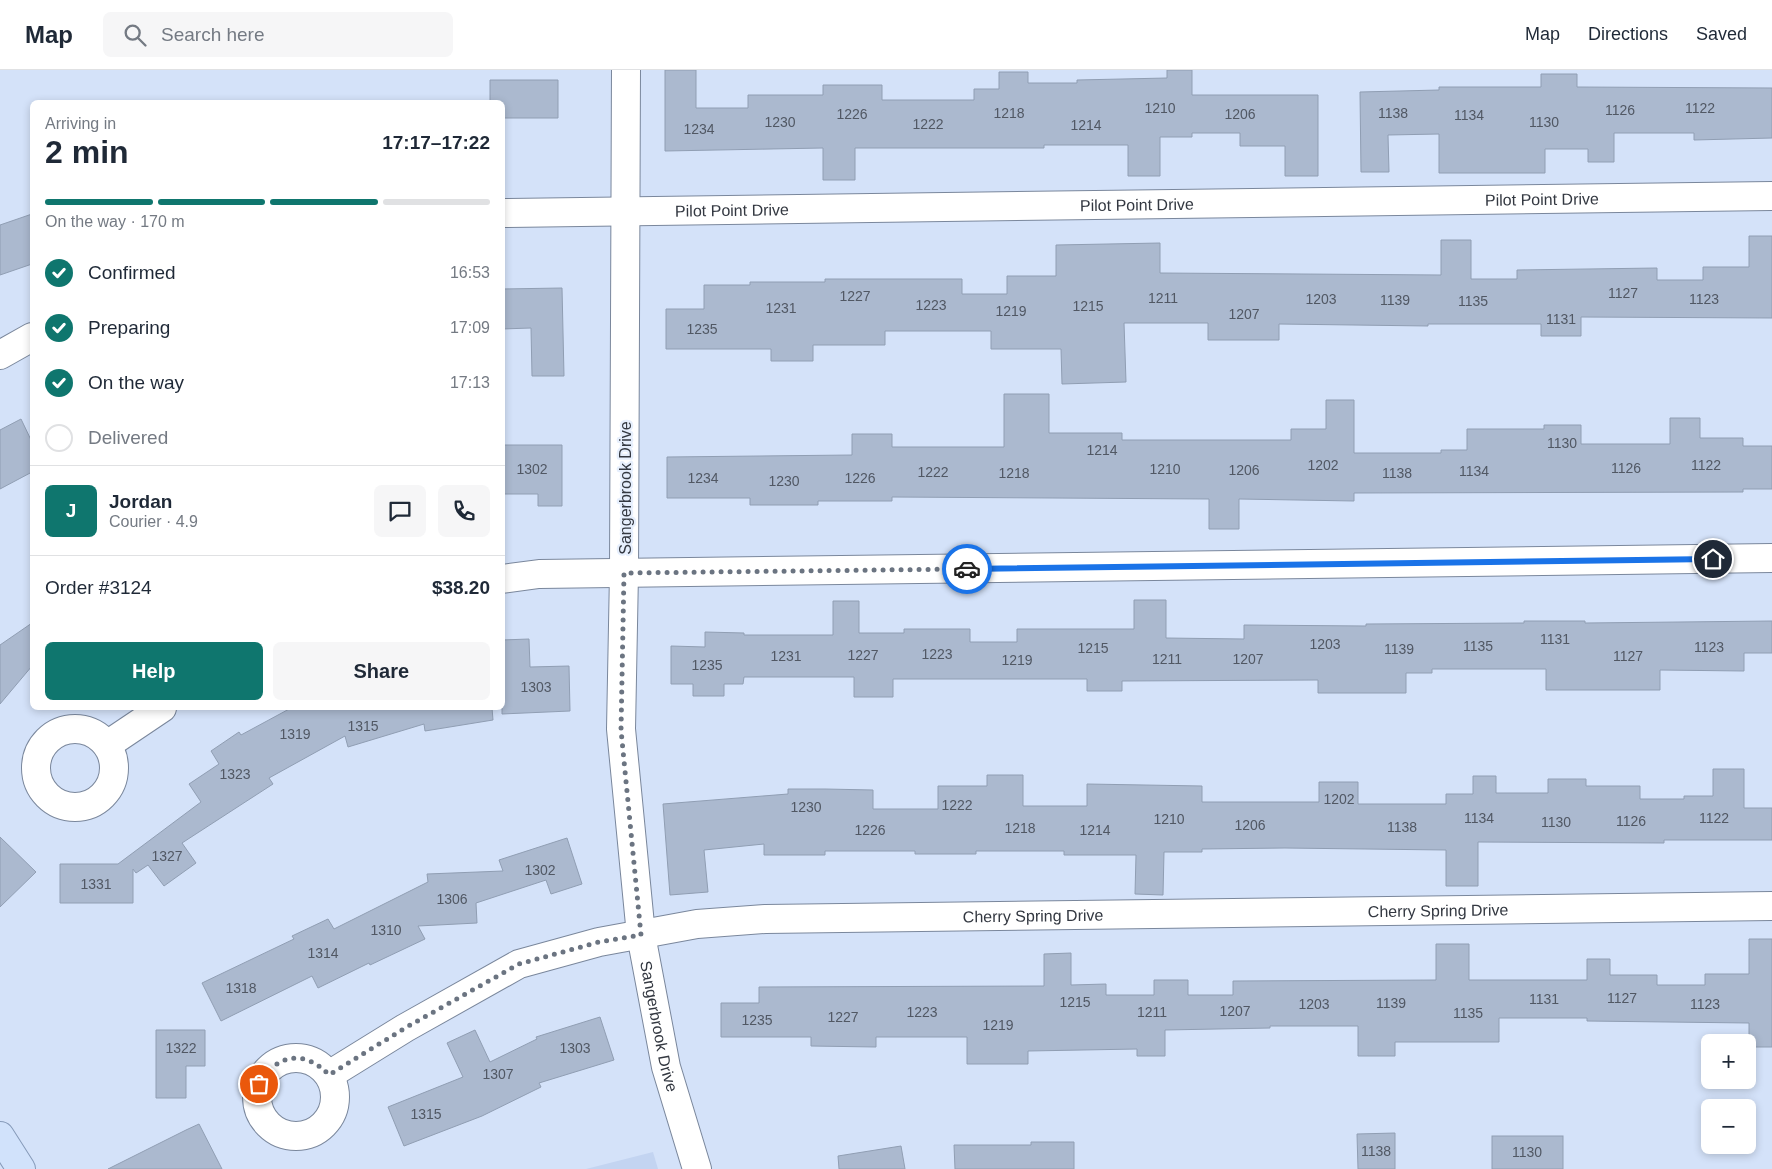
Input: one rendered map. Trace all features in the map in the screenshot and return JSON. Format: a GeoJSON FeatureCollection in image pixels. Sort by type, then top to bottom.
{"type":"FeatureCollection","features":[{"type":"Feature","properties":{"kind":"main road"},"geometry":{"type":"LineString","coordinates":[[0,1136],[22,1169]]}},
{"type":"Feature","properties":{"kind":"street","name":"Sangerbrook Drive"},"geometry":{"type":"LineString","coordinates":[[626,70],[624,573],[621,730],[641,935],[666,1067],[697,1169]]}},
{"type":"Feature","properties":{"kind":"street","name":"Pilot Point Drive"},"geometry":{"type":"LineString","coordinates":[[505,212],[1772,196]]}},
{"type":"Feature","properties":{"kind":"street"},"geometry":{"type":"LineString","coordinates":[[0,355],[30,338]]}},
{"type":"Feature","properties":{"kind":"street"},"geometry":{"type":"LineString","coordinates":[[505,579],[539,574],[1772,558]]}},
{"type":"Feature","properties":{"kind":"street"},"geometry":{"type":"LineString","coordinates":[[107,745],[159,710]]}},
{"type":"Feature","properties":{"kind":"street","name":"Cherry Spring Drive"},"geometry":{"type":"LineString","coordinates":[[329,1075],[405,1028],[519,964],[599,942],[697,924],[765,920],[1772,906]]}},
{"type":"Feature","properties":{"kind":"shaded area"},"geometry":{"type":"Polygon","coordinates":[[[653,1152],[658,1169],[586,1169],[653,1152]]]}},
{"type":"Feature","properties":{"kind":"building"},"geometry":{"type":"Polygon","coordinates":[[[665,70],[696,70],[696,108],[748,108],[748,95],[823,95],[823,85],[882,85],[882,100],[974,100],[974,89],[999,89],[999,72],[1028,72],[1028,83],[1077,83],[1077,80],[1167,78],[1167,70],[1192,70],[1192,95],[1318,95],[1318,176],[1285,176],[1285,146],[1240,146],[1240,133],[1192,133],[1192,137],[1160,137],[1160,176],[1128,176],[1128,145],[1044,145],[1044,148],[855,148],[855,180],[823,180],[823,148],[665,151],[665,70]]]}},
{"type":"Feature","properties":{"kind":"building"},"geometry":{"type":"Polygon","coordinates":[[[1541,74],[1577,74],[1577,87],[1772,88],[1772,138],[1694,140],[1694,133],[1614,133],[1614,162],[1588,162],[1588,149],[1545,149],[1545,173],[1439,173],[1439,134],[1388,135],[1389,172],[1361,172],[1360,92],[1439,90],[1439,87],[1541,87],[1541,74]]]}},
{"type":"Feature","properties":{"kind":"building"},"geometry":{"type":"Polygon","coordinates":[[[490,80],[558,80],[558,118],[505,118],[505,100],[490,100],[490,80]]]}},
{"type":"Feature","properties":{"kind":"building"},"geometry":{"type":"Polygon","coordinates":[[[30,215],[30,265],[0,275],[0,225],[30,215]]]}},
{"type":"Feature","properties":{"kind":"building"},"geometry":{"type":"Polygon","coordinates":[[[1749,236],[1772,236],[1772,318],[1581,317],[1581,336],[1541,336],[1541,324],[1428,324],[1428,326],[1279,324],[1279,340],[1208,340],[1208,323],[1124,323],[1126,382],[1062,384],[1061,349],[991,349],[991,331],[885,331],[885,345],[813,345],[813,361],[771,361],[771,349],[666,349],[666,309],[704,309],[704,285],[750,285],[750,282],[825,282],[825,279],[962,279],[962,294],[1007,294],[1007,276],[1056,276],[1056,245],[1160,243],[1160,273],[1441,275],[1441,240],[1471,240],[1471,279],[1517,279],[1517,270],[1657,268],[1657,280],[1703,280],[1703,267],[1749,267],[1749,236]]]}},
{"type":"Feature","properties":{"kind":"building"},"geometry":{"type":"Polygon","coordinates":[[[562,288],[564,376],[532,376],[531,328],[505,329],[505,289],[562,288]]]}},
{"type":"Feature","properties":{"kind":"building"},"geometry":{"type":"Polygon","coordinates":[[[1004,394],[1049,394],[1049,433],[1122,433],[1122,440],[1291,440],[1291,429],[1326,429],[1326,400],[1354,400],[1354,453],[1441,453],[1441,450],[1467,450],[1467,429],[1544,429],[1544,425],[1581,425],[1581,444],[1670,444],[1670,418],[1700,418],[1700,438],[1743,438],[1743,446],[1772,446],[1772,489],[1743,489],[1743,492],[1354,493],[1354,501],[1239,499],[1239,529],[1209,529],[1209,499],[892,497],[892,501],[818,501],[818,505],[750,505],[750,498],[667,498],[667,457],[852,455],[852,434],[892,434],[892,447],[1004,447],[1004,394]]]}},
{"type":"Feature","properties":{"kind":"building"},"geometry":{"type":"Polygon","coordinates":[[[21,419],[30,438],[30,473],[0,489],[0,430],[21,419]]]}},
{"type":"Feature","properties":{"kind":"building"},"geometry":{"type":"Polygon","coordinates":[[[505,445],[562,445],[562,506],[538,506],[538,494],[505,494],[505,445]]]}},
{"type":"Feature","properties":{"kind":"building"},"geometry":{"type":"Polygon","coordinates":[[[1134,600],[1166,600],[1166,638],[1244,639],[1244,625],[1366,626],[1366,624],[1524,623],[1524,621],[1585,621],[1585,623],[1772,621],[1772,653],[1744,653],[1744,671],[1660,670],[1660,690],[1546,690],[1546,669],[1432,669],[1432,673],[1406,673],[1406,693],[1318,693],[1318,680],[1122,681],[1122,691],[1087,691],[1087,679],[893,679],[893,697],[854,697],[854,677],[744,677],[743,684],[724,684],[724,696],[693,696],[693,684],[671,684],[671,646],[705,647],[705,632],[744,633],[744,635],[833,635],[833,601],[859,601],[859,633],[904,633],[904,629],[970,629],[970,642],[1017,642],[1017,629],[1134,629],[1134,600]]]}},
{"type":"Feature","properties":{"kind":"building"},"geometry":{"type":"Polygon","coordinates":[[[30,624],[30,668],[0,704],[0,645],[30,624]]]}},
{"type":"Feature","properties":{"kind":"building"},"geometry":{"type":"Polygon","coordinates":[[[529,639],[530,667],[569,666],[570,711],[502,714],[502,710],[505,710],[505,640],[529,639]]]}},
{"type":"Feature","properties":{"kind":"building"},"geometry":{"type":"Polygon","coordinates":[[[287,710],[492,710],[493,720],[425,731],[424,724],[348,747],[345,736],[269,778],[273,784],[182,843],[196,863],[164,886],[148,865],[136,873],[133,869],[133,903],[60,903],[60,864],[118,864],[201,802],[189,784],[219,764],[211,751],[239,732],[241,735],[287,710]]]}},
{"type":"Feature","properties":{"kind":"building"},"geometry":{"type":"Polygon","coordinates":[[[1713,769],[1744,769],[1744,808],[1772,808],[1772,840],[1664,840],[1664,843],[1478,842],[1478,886],[1446,886],[1446,850],[1285,848],[1202,849],[1202,852],[1164,852],[1163,895],[1135,894],[1136,855],[1064,855],[1064,851],[976,851],[976,854],[915,854],[915,851],[825,851],[825,855],[764,855],[764,844],[704,850],[708,892],[670,895],[663,804],[788,794],[788,789],[825,789],[873,790],[873,809],[938,809],[938,786],[987,786],[987,775],[1023,775],[1023,806],[1087,806],[1087,784],[1202,786],[1202,802],[1319,802],[1319,782],[1358,782],[1358,804],[1446,804],[1446,794],[1473,794],[1473,776],[1496,776],[1496,793],[1548,793],[1548,779],[1586,779],[1586,786],[1640,786],[1640,799],[1684,799],[1684,796],[1713,796],[1713,769]]]}},
{"type":"Feature","properties":{"kind":"building"},"geometry":{"type":"Polygon","coordinates":[[[0,837],[36,872],[0,907],[0,837]]]}},
{"type":"Feature","properties":{"kind":"building"},"geometry":{"type":"Polygon","coordinates":[[[567,838],[582,884],[551,894],[546,880],[476,903],[477,923],[418,926],[425,939],[318,988],[312,976],[221,1021],[202,983],[294,939],[292,936],[328,919],[334,929],[428,882],[427,874],[503,871],[499,860],[567,838]]]}},
{"type":"Feature","properties":{"kind":"building"},"geometry":{"type":"Polygon","coordinates":[[[1749,939],[1772,939],[1772,1047],[1756,1047],[1756,1034],[1749,1034],[1749,1023],[1587,1021],[1587,1018],[1499,1018],[1499,1042],[1395,1042],[1395,1056],[1358,1056],[1358,1026],[1270,1026],[1270,1028],[1165,1030],[1165,1056],[1137,1056],[1137,1049],[1028,1051],[1028,1064],[967,1064],[967,1037],[876,1037],[876,1047],[811,1046],[811,1037],[721,1037],[721,1003],[759,1003],[759,987],[1044,986],[1044,954],[1071,953],[1071,985],[1106,984],[1106,995],[1154,995],[1154,980],[1188,980],[1188,995],[1233,995],[1233,981],[1436,980],[1436,944],[1469,944],[1469,980],[1587,980],[1587,959],[1610,959],[1610,975],[1657,975],[1657,985],[1705,985],[1705,974],[1749,974],[1749,939]]]}},
{"type":"Feature","properties":{"kind":"building"},"geometry":{"type":"Polygon","coordinates":[[[600,1017],[614,1060],[539,1083],[541,1087],[482,1116],[404,1146],[388,1107],[463,1077],[447,1043],[475,1030],[490,1062],[537,1039],[536,1037],[600,1017]]]}},
{"type":"Feature","properties":{"kind":"building"},"geometry":{"type":"Polygon","coordinates":[[[156,1030],[205,1030],[205,1066],[186,1066],[186,1098],[156,1098],[156,1030]]]}},
{"type":"Feature","properties":{"kind":"building"},"geometry":{"type":"Polygon","coordinates":[[[199,1124],[222,1169],[108,1169],[186,1130],[199,1124]]]}},
{"type":"Feature","properties":{"kind":"building"},"geometry":{"type":"Polygon","coordinates":[[[1395,1133],[1395,1169],[1358,1169],[1357,1134],[1395,1133]]]}},
{"type":"Feature","properties":{"kind":"building"},"geometry":{"type":"Polygon","coordinates":[[[1492,1136],[1563,1136],[1563,1169],[1492,1169],[1492,1136]]]}},
{"type":"Feature","properties":{"kind":"building"},"geometry":{"type":"Polygon","coordinates":[[[1031,1142],[1074,1142],[1074,1169],[955,1169],[954,1145],[1031,1145],[1031,1142]]]}},
{"type":"Feature","properties":{"kind":"building"},"geometry":{"type":"Polygon","coordinates":[[[901,1146],[905,1169],[839,1169],[838,1156],[901,1146]]]}},
{"type":"Feature","properties":{"kind":"way so far"},"geometry":{"type":"LineString","coordinates":[[259,1084],[265,1073],[274,1064],[285,1059],[298,1058],[310,1060],[321,1066],[329,1075],[405,1028],[519,964],[599,942],[641,935],[621,730],[624,573],[967,569]]}},
{"type":"Feature","properties":{"kind":"route"},"geometry":{"type":"LineString","coordinates":[[967,569],[1713,559]]}}]}
